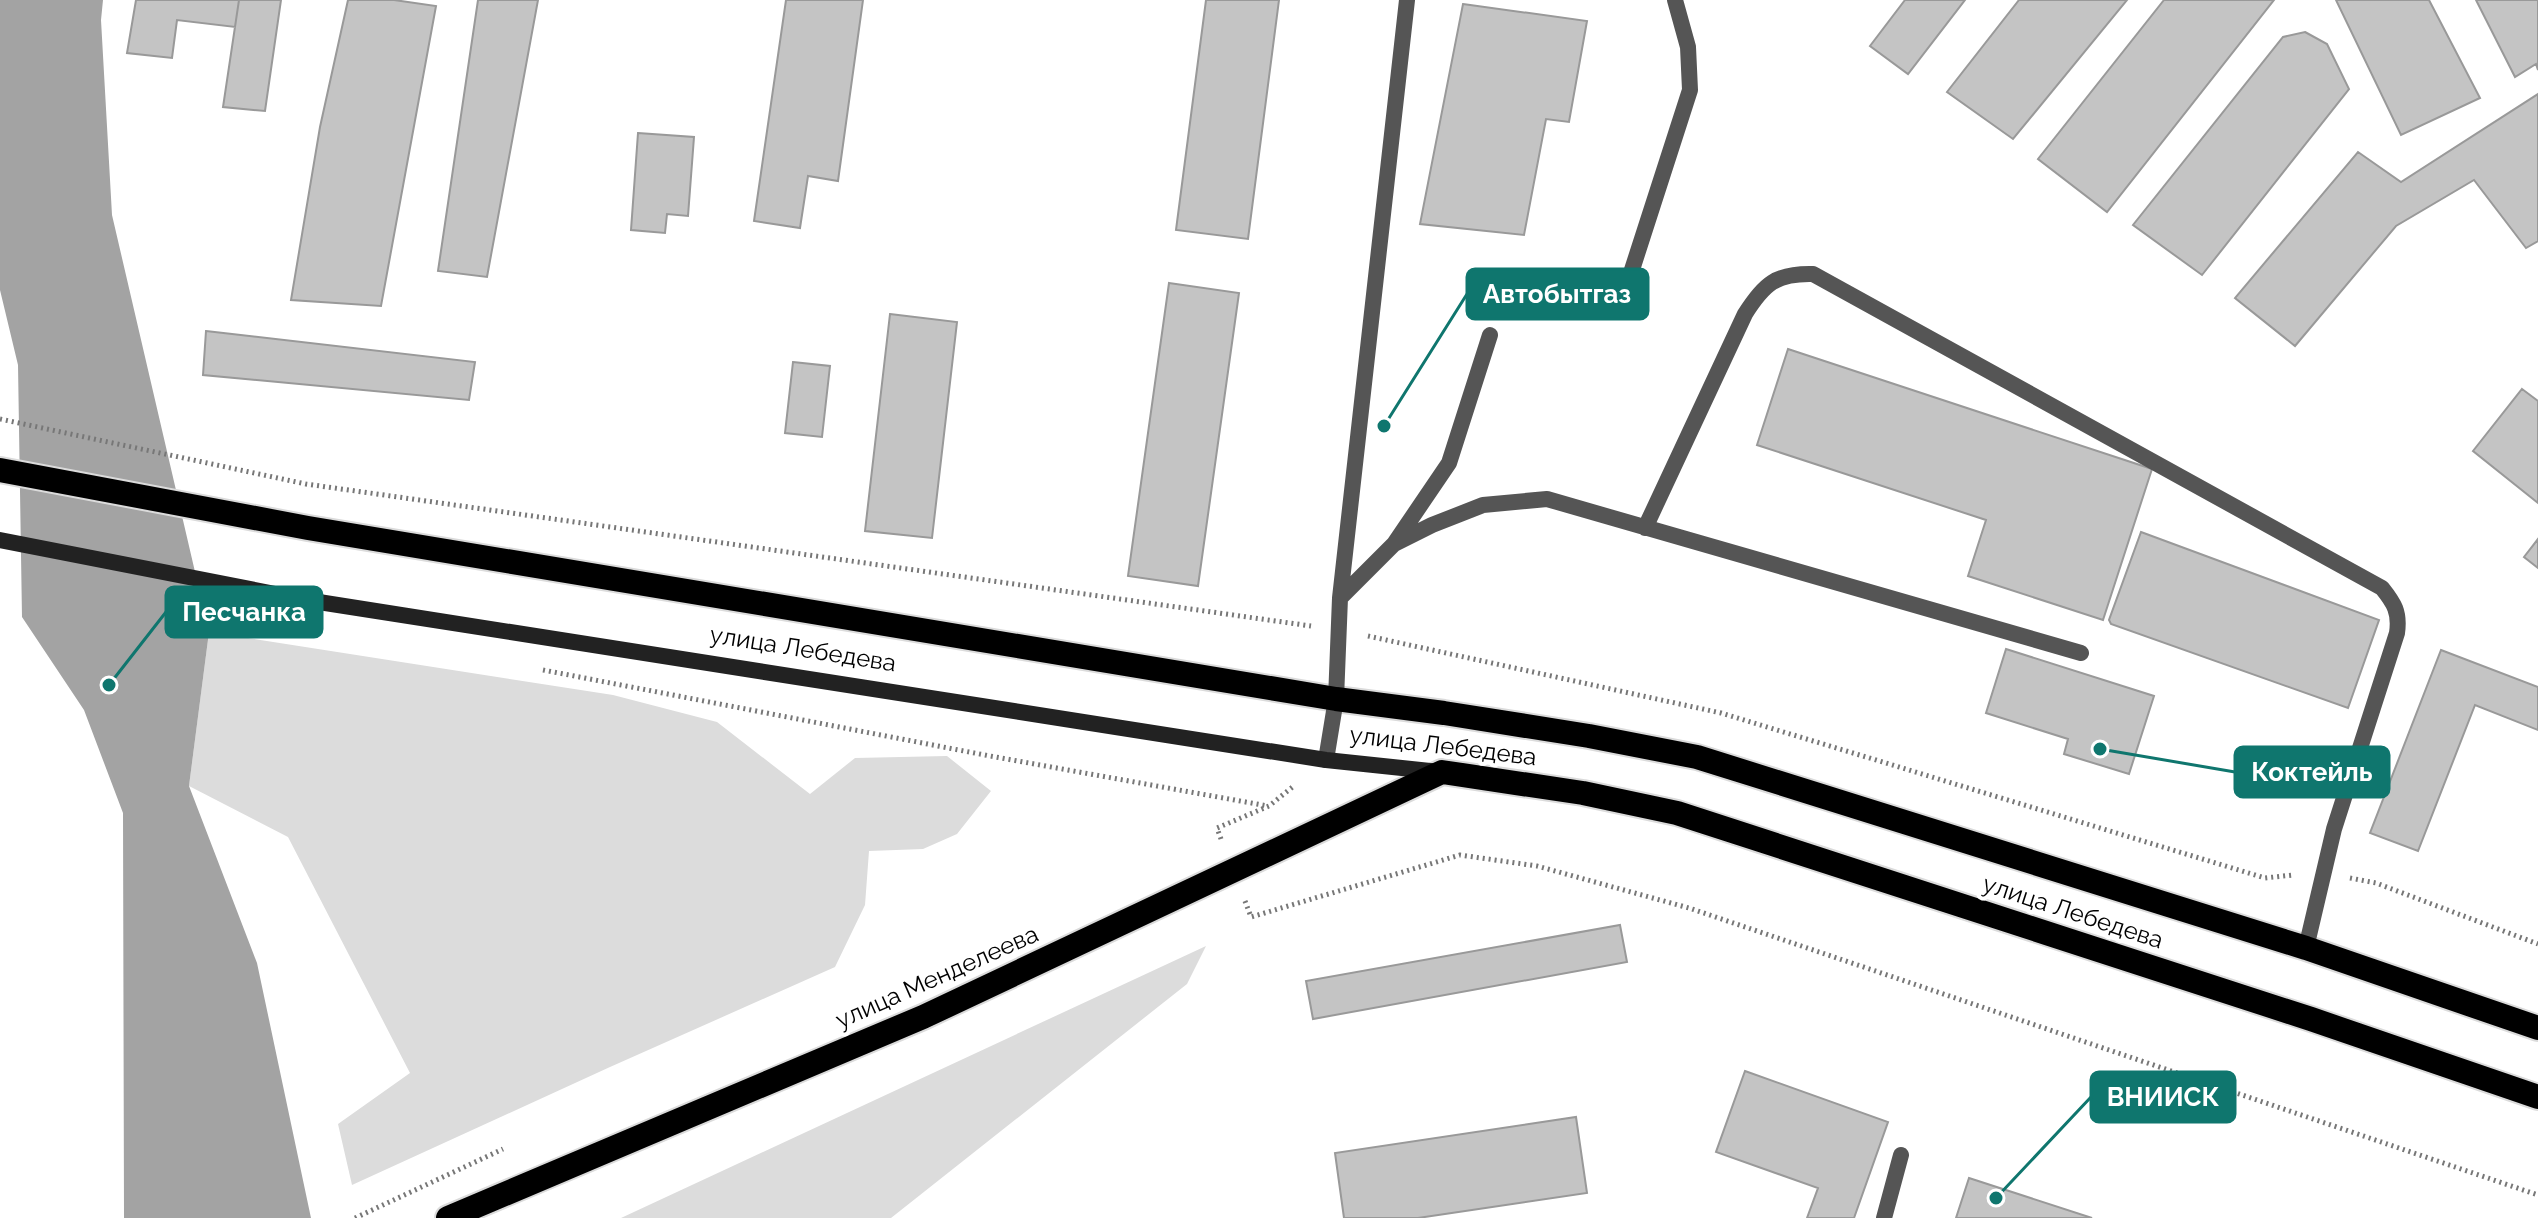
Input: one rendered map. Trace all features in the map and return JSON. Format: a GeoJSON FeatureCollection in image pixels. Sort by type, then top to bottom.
{"type":"FeatureCollection","features":[{"type":"Feature","properties":{"kind":"highway","name":"улица Лебедева"},"geometry":{"type":"LineString","coordinates":[[0,470],[308,528],[1336,699],[1589,736],[1697,757],[2306,948],[2538,1028]]}},
{"type":"Feature","properties":{"kind":"highway","name":"улица Лебедева"},"geometry":{"type":"LineString","coordinates":[[1442,772],[1583,793],[1677,813],[2311,1019],[2538,1097]]}},
{"type":"Feature","properties":{"kind":"highway","name":"улица Менделеева"},"geometry":{"type":"LineString","coordinates":[[448,1218],[923,1017],[1442,772]]}},
{"type":"Feature","properties":{"kind":"main road","name":"улица Лебедева"},"geometry":{"type":"LineString","coordinates":[[0,540],[306,600],[1326,760],[1442,772]]}},
{"type":"Feature","properties":{"kind":"lane"},"geometry":{"type":"LineString","coordinates":[[1326,760],[1336,699],[1340,598],[1407,0]]}},
{"type":"Feature","properties":{"kind":"lane"},"geometry":{"type":"LineString","coordinates":[[1630,276],[1690,90],[1688,47],[1675,0]]}},
{"type":"Feature","properties":{"kind":"lane"},"geometry":{"type":"LineString","coordinates":[[1645,528],[1745,314],[1758,293],[1775,279],[1795,273],[1813,274],[2382,588],[2394,603],[2399,616],[2397,633],[2322,873],[2306,948]]}},
{"type":"Feature","properties":{"kind":"lane"},"geometry":{"type":"LineString","coordinates":[[1340,598],[1394,544],[1449,463],[1490,335]]}},
{"type":"Feature","properties":{"kind":"lane"},"geometry":{"type":"LineString","coordinates":[[1394,544],[1483,505],[1547,499],[2081,653]]}},
{"type":"Feature","properties":{"kind":"lane"},"geometry":{"type":"LineString","coordinates":[[1884,1218],[1901,1155]]}},
{"type":"Feature","properties":{"kind":"path"},"geometry":{"type":"LineString","coordinates":[[0,419],[306,484],[1340,630],[1721,713],[2265,878],[2322,873],[2376,883],[2538,944]]}},
{"type":"Feature","properties":{"kind":"path"},"geometry":{"type":"LineString","coordinates":[[532,668],[1269,806],[1217,828],[1251,917],[1460,855],[1537,866],[1689,908],[2538,1195]]}},
{"type":"Feature","properties":{"kind":"path"},"geometry":{"type":"LineString","coordinates":[[355,1218],[503,1149]]}},
{"type":"Feature","properties":{"kind":"shaded area"},"geometry":{"type":"Polygon","coordinates":[[[0,0],[103,0],[101,20],[112,215],[209,632],[189,786],[257,963],[311,1218],[124,1218],[123,813],[84,710],[22,617],[18,365],[0,290],[0,0]]]}},
{"type":"Feature","properties":{"kind":"shaded area"},"geometry":{"type":"Polygon","coordinates":[[[209,632],[613,695],[717,722],[810,794],[855,758],[947,756],[991,791],[957,834],[923,849],[869,851],[865,905],[835,967],[352,1185],[338,1124],[410,1073],[288,837],[189,786],[209,632]]]}},
{"type":"Feature","properties":{"kind":"shaded area"},"geometry":{"type":"Polygon","coordinates":[[[1206,946],[1187,984],[891,1218],[621,1218],[1206,946]]]}},
{"type":"Feature","properties":{"kind":"building"},"geometry":{"type":"Polygon","coordinates":[[[136,0],[239,0],[235,27],[177,20],[172,58],[127,53],[136,0]]]}},
{"type":"Feature","properties":{"kind":"building"},"geometry":{"type":"Polygon","coordinates":[[[239,0],[281,0],[265,111],[223,107],[239,0]]]}},
{"type":"Feature","properties":{"kind":"building"},"geometry":{"type":"Polygon","coordinates":[[[348,0],[394,0],[436,6],[381,306],[291,300],[320,127],[348,0]]]}},
{"type":"Feature","properties":{"kind":"building"},"geometry":{"type":"Polygon","coordinates":[[[478,0],[538,0],[487,277],[438,271],[478,0]]]}},
{"type":"Feature","properties":{"kind":"building"},"geometry":{"type":"Polygon","coordinates":[[[786,0],[863,0],[838,181],[808,176],[800,228],[754,221],[786,0]]]}},
{"type":"Feature","properties":{"kind":"building"},"geometry":{"type":"Polygon","coordinates":[[[1206,0],[1279,0],[1248,239],[1176,230],[1206,0]]]}},
{"type":"Feature","properties":{"kind":"building"},"geometry":{"type":"Polygon","coordinates":[[[1905,0],[1965,0],[1908,74],[1870,46],[1905,0]]]}},
{"type":"Feature","properties":{"kind":"building"},"geometry":{"type":"Polygon","coordinates":[[[2019,0],[2127,0],[2013,139],[1947,92],[2019,0]]]}},
{"type":"Feature","properties":{"kind":"building"},"geometry":{"type":"Polygon","coordinates":[[[2164,0],[2274,0],[2107,212],[2038,159],[2164,0]]]}},
{"type":"Feature","properties":{"kind":"building"},"geometry":{"type":"Polygon","coordinates":[[[2336,0],[2429,0],[2480,98],[2401,135],[2336,0]]]}},
{"type":"Feature","properties":{"kind":"building"},"geometry":{"type":"Polygon","coordinates":[[[2476,0],[2538,0],[2538,70],[2536,64],[2515,77],[2476,0]]]}},
{"type":"Feature","properties":{"kind":"building"},"geometry":{"type":"Polygon","coordinates":[[[1463,4],[1587,21],[1569,122],[1546,119],[1524,235],[1420,224],[1463,4]]]}},
{"type":"Feature","properties":{"kind":"building"},"geometry":{"type":"Polygon","coordinates":[[[2305,32],[2327,44],[2349,89],[2202,275],[2133,225],[2283,37],[2305,32]]]}},
{"type":"Feature","properties":{"kind":"building"},"geometry":{"type":"Polygon","coordinates":[[[2538,94],[2538,241],[2526,248],[2474,180],[2396,226],[2295,346],[2235,298],[2358,152],[2401,182],[2538,94]]]}},
{"type":"Feature","properties":{"kind":"building"},"geometry":{"type":"Polygon","coordinates":[[[638,133],[694,137],[688,216],[667,214],[665,233],[631,230],[638,133]]]}},
{"type":"Feature","properties":{"kind":"building"},"geometry":{"type":"Polygon","coordinates":[[[1169,283],[1239,293],[1198,586],[1128,576],[1169,283]]]}},
{"type":"Feature","properties":{"kind":"building"},"geometry":{"type":"Polygon","coordinates":[[[890,314],[957,322],[932,538],[865,531],[890,314]]]}},
{"type":"Feature","properties":{"kind":"building"},"geometry":{"type":"Polygon","coordinates":[[[206,331],[475,362],[469,400],[203,375],[206,331]]]}},
{"type":"Feature","properties":{"kind":"building"},"geometry":{"type":"Polygon","coordinates":[[[1788,349],[2152,469],[2103,620],[1968,576],[1986,520],[1757,445],[1788,349]]]}},
{"type":"Feature","properties":{"kind":"building"},"geometry":{"type":"Polygon","coordinates":[[[793,362],[830,366],[822,437],[785,433],[793,362]]]}},
{"type":"Feature","properties":{"kind":"building"},"geometry":{"type":"Polygon","coordinates":[[[2522,389],[2538,401],[2538,503],[2473,451],[2522,389]]]}},
{"type":"Feature","properties":{"kind":"building"},"geometry":{"type":"Polygon","coordinates":[[[2141,532],[2379,620],[2348,708],[2111,624],[2109,620],[2141,532]]]}},
{"type":"Feature","properties":{"kind":"building"},"geometry":{"type":"Polygon","coordinates":[[[2538,539],[2538,568],[2524,557],[2538,539]]]}},
{"type":"Feature","properties":{"kind":"building"},"geometry":{"type":"Polygon","coordinates":[[[2006,649],[2154,696],[2129,774],[2064,754],[2068,739],[1986,713],[2006,649]]]}},
{"type":"Feature","properties":{"kind":"building"},"geometry":{"type":"Polygon","coordinates":[[[2441,650],[2538,687],[2538,730],[2475,705],[2418,851],[2370,833],[2441,650]]]}},
{"type":"Feature","properties":{"kind":"building"},"geometry":{"type":"Polygon","coordinates":[[[1620,925],[1627,962],[1313,1019],[1306,981],[1620,925]]]}},
{"type":"Feature","properties":{"kind":"building"},"geometry":{"type":"Polygon","coordinates":[[[1745,1071],[1888,1122],[1854,1218],[1807,1218],[1818,1188],[1716,1152],[1745,1071]]]}},
{"type":"Feature","properties":{"kind":"building"},"geometry":{"type":"Polygon","coordinates":[[[1576,1117],[1587,1193],[1418,1218],[1344,1218],[1335,1153],[1576,1117]]]}},
{"type":"Feature","properties":{"kind":"building"},"geometry":{"type":"Polygon","coordinates":[[[1969,1178],[2092,1218],[1956,1218],[1969,1178]]]}},
{"type":"Feature","properties":{"kind":"place","name":"Автобытгаз"},"geometry":{"type":"Point","coordinates":[1384,426]}},
{"type":"Feature","properties":{"kind":"place","name":"Песчанка"},"geometry":{"type":"Point","coordinates":[109,685]}},
{"type":"Feature","properties":{"kind":"place","name":"Коктейль"},"geometry":{"type":"Point","coordinates":[2100,749]}},
{"type":"Feature","properties":{"kind":"place","name":"ВНИИСК"},"geometry":{"type":"Point","coordinates":[1996,1198]}}]}
